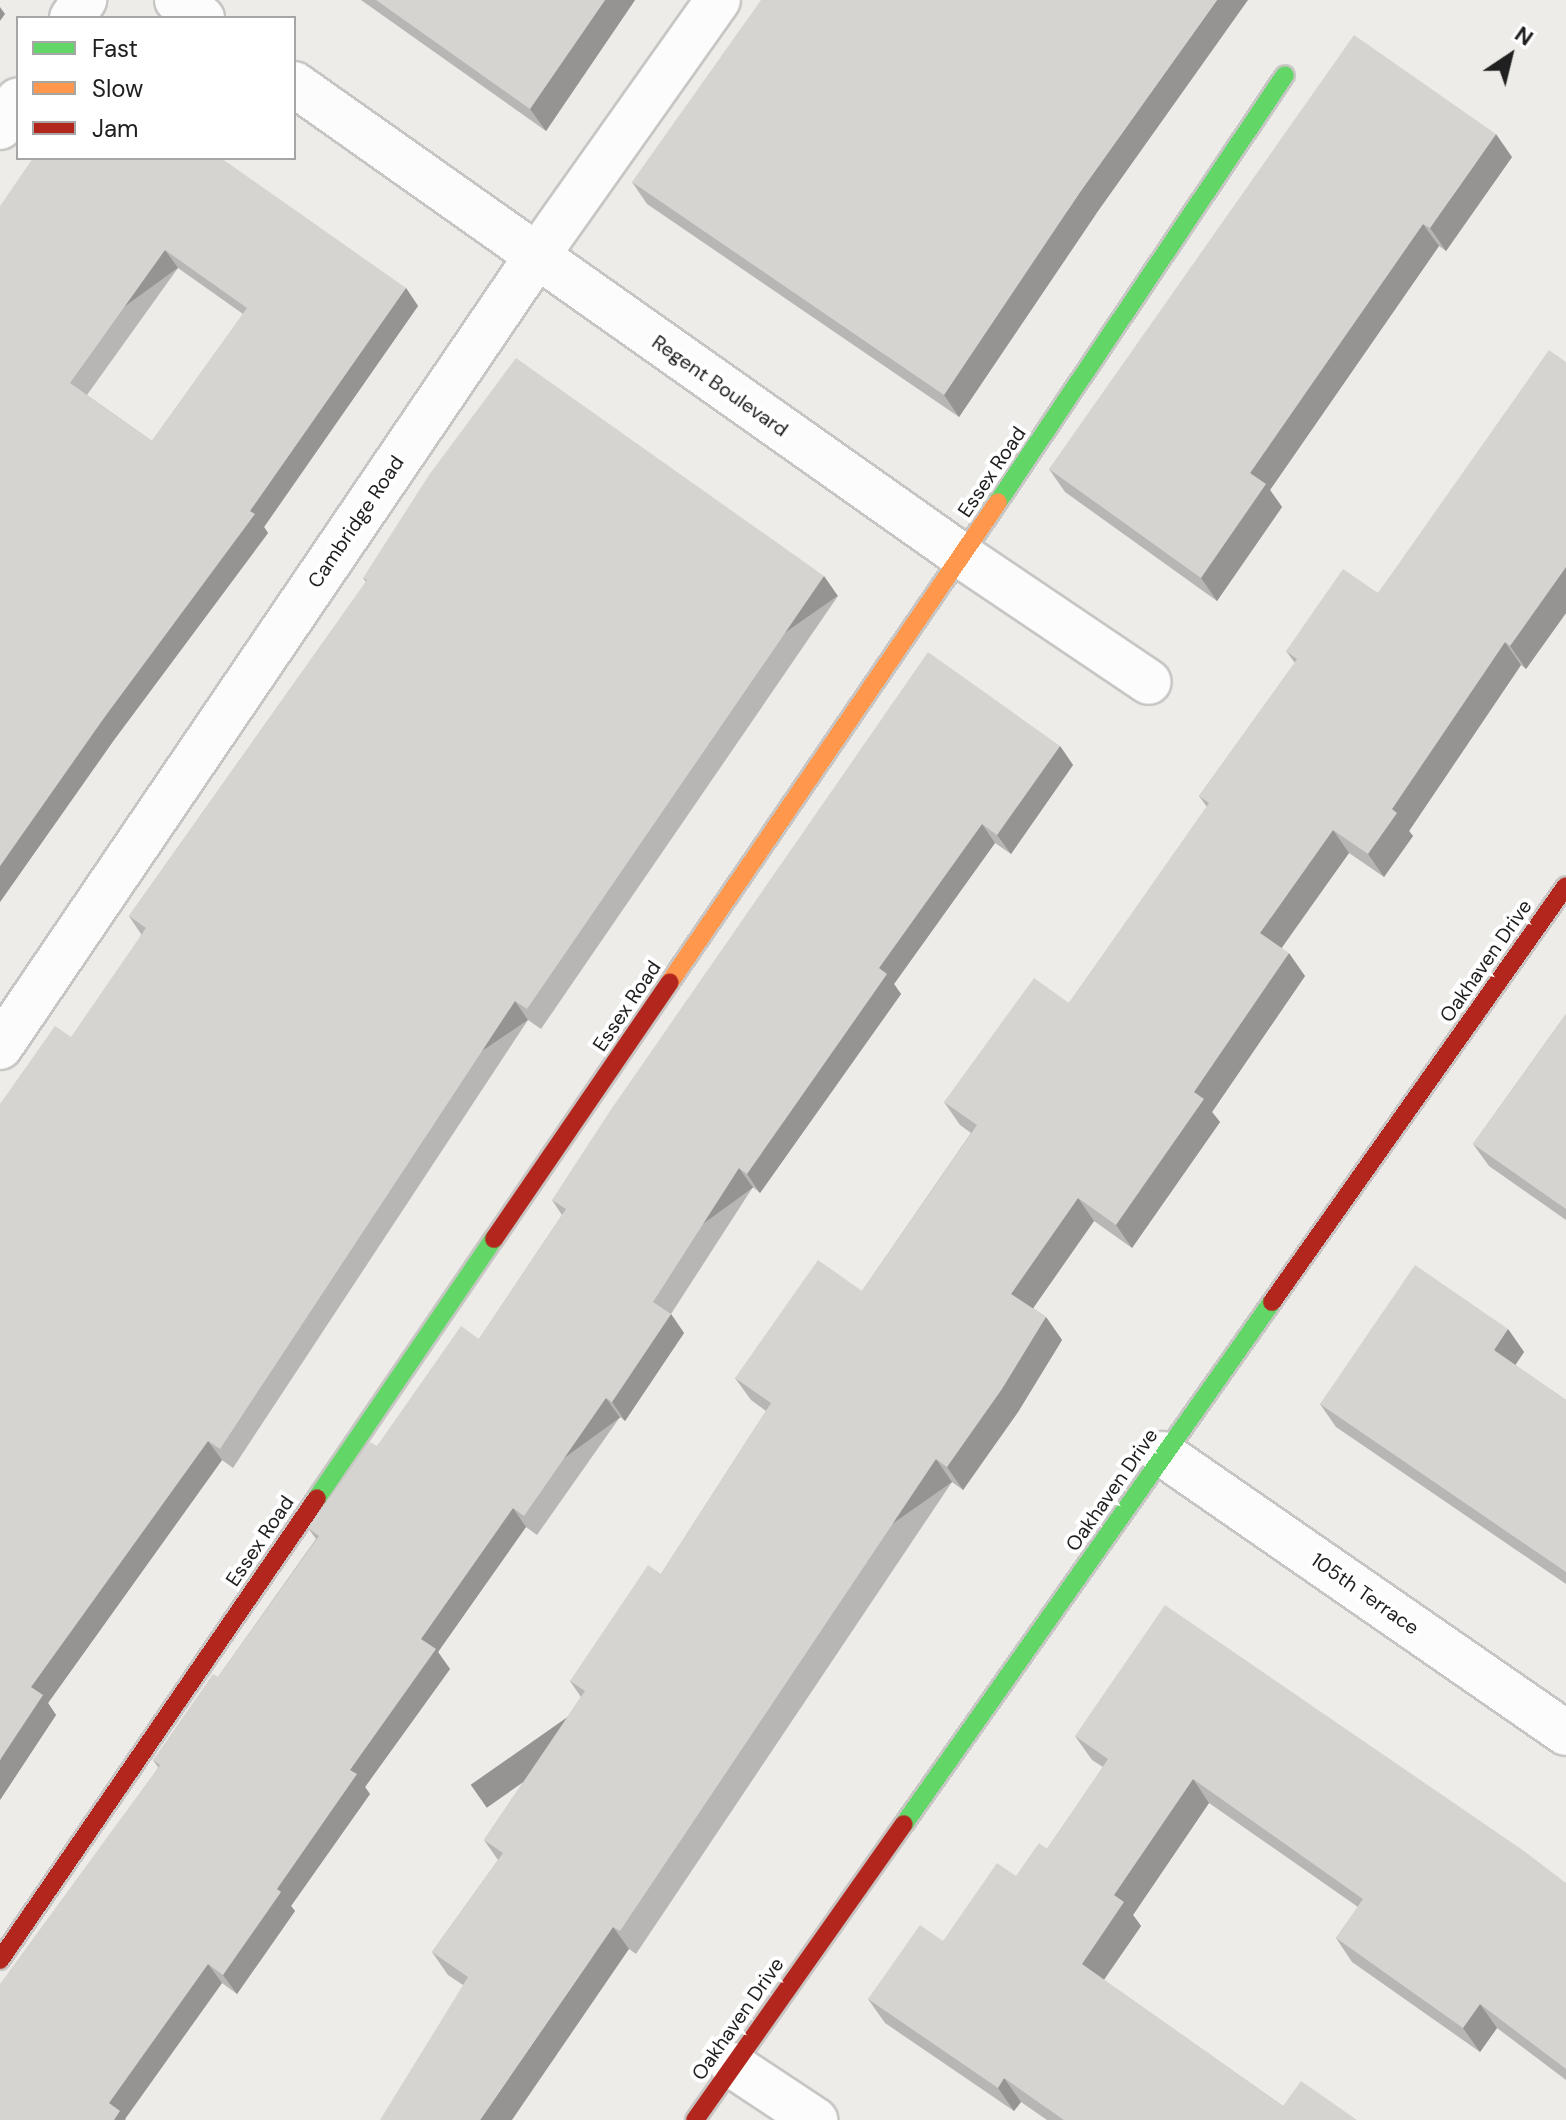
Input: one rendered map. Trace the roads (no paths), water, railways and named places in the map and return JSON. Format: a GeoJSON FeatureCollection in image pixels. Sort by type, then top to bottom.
{"type":"FeatureCollection","features":[{"type":"Feature","properties":{"kind":"street"},"geometry":{"type":"LineString","coordinates":[[177,0],[199,16]]}},
{"type":"Feature","properties":{"kind":"street","name":"Cambridge Road"},"geometry":{"type":"LineString","coordinates":[[0,1047],[536,257],[718,0]]}},
{"type":"Feature","properties":{"kind":"street","name":"Essex Road"},"geometry":{"type":"LineString","coordinates":[[0,1960],[962,556],[1285,75]]}},
{"type":"Feature","properties":{"kind":"street","name":"Regent Boulevard"},"geometry":{"type":"LineString","coordinates":[[296,85],[962,556],[1149,682]]}},
{"type":"Feature","properties":{"kind":"street"},"geometry":{"type":"LineString","coordinates":[[0,127],[16,103]]}},
{"type":"Feature","properties":{"kind":"street","name":"Oakhaven Drive"},"geometry":{"type":"LineString","coordinates":[[695,2120],[1566,886]]}},
{"type":"Feature","properties":{"kind":"street","name":"105th Terrace"},"geometry":{"type":"LineString","coordinates":[[1163,1454],[1566,1733]]}},
{"type":"Feature","properties":{"kind":"street"},"geometry":{"type":"LineString","coordinates":[[732,2065],[815,2120]]}}]}
